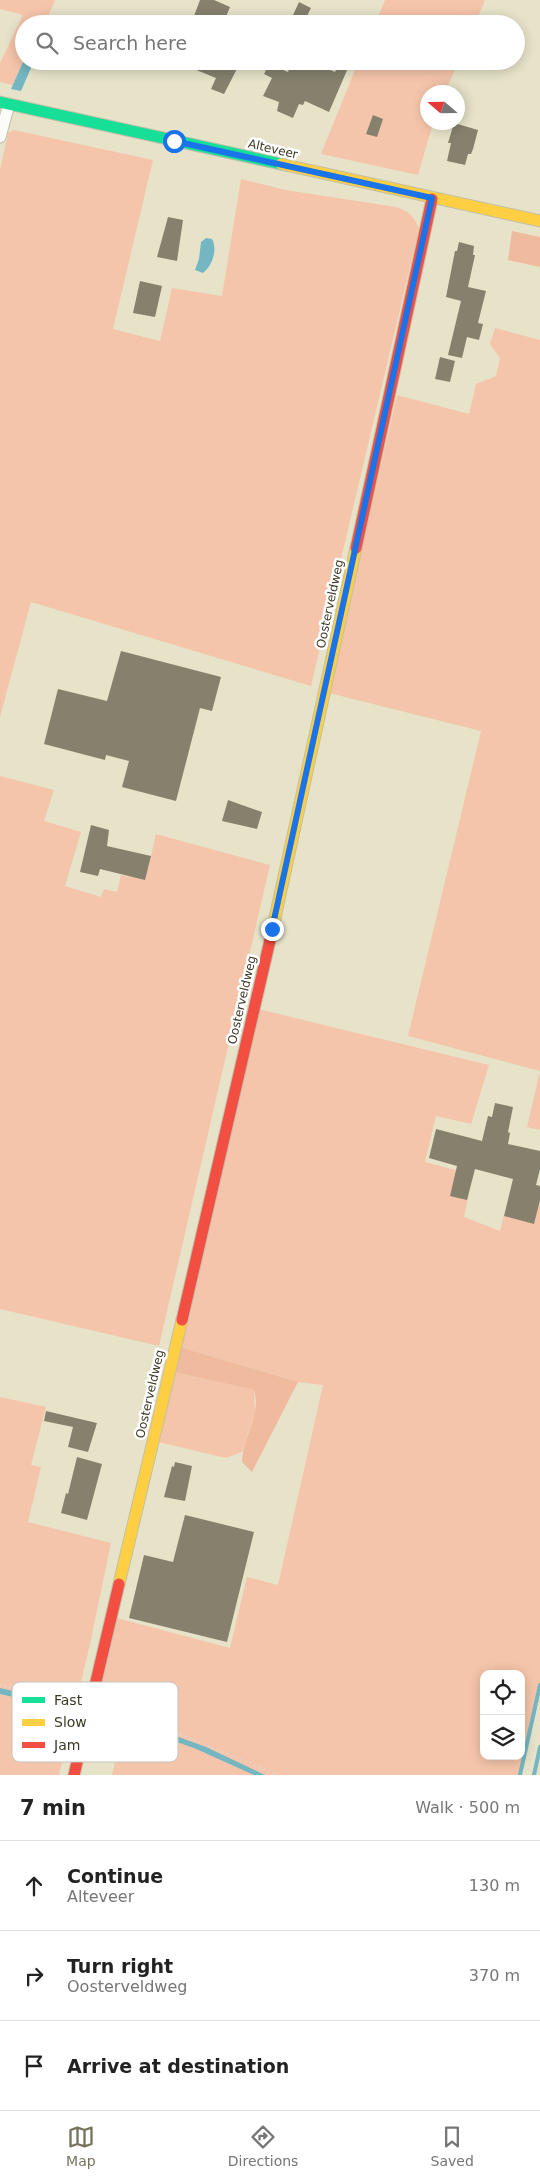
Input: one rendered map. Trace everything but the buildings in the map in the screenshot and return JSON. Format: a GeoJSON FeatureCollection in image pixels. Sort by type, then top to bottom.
{"type":"FeatureCollection","features":[{"type":"Feature","properties":{"kind":"street"},"geometry":{"type":"LineString","coordinates":[[0,137],[4,103]]}},
{"type":"Feature","properties":{"kind":"street","name":"Alteveer"},"geometry":{"type":"LineString","coordinates":[[4,103],[540,221]]}},
{"type":"Feature","properties":{"kind":"street","name":"Oosterveldweg"},"geometry":{"type":"LineString","coordinates":[[96,1682],[256,1006],[432,198]]}},
{"type":"Feature","properties":{"kind":"street","name":"Oosterveldweg"},"geometry":{"type":"LineString","coordinates":[[74,1775],[77,1762]]}},
{"type":"Feature","properties":{"kind":"path"},"geometry":{"type":"LineString","coordinates":[[527,1775],[540,1716]]}},
{"type":"Feature","properties":{"kind":"path"},"geometry":{"type":"LineString","coordinates":[[178,1734],[278,1775]]}},
{"type":"Feature","properties":{"kind":"shaded area"},"geometry":{"type":"Polygon","coordinates":[[[0,0],[55,0],[49,15],[23,15],[0,9],[0,0]]]}},
{"type":"Feature","properties":{"kind":"shaded area"},"geometry":{"type":"Polygon","coordinates":[[[385,0],[485,0],[479,15],[379,15],[385,0]]]}},
{"type":"Feature","properties":{"kind":"shaded area"},"geometry":{"type":"Polygon","coordinates":[[[15,32],[15,70],[21,70],[17,86],[0,82],[0,63],[15,32]]]}},
{"type":"Feature","properties":{"kind":"shaded area"},"geometry":{"type":"Polygon","coordinates":[[[355,70],[455,70],[448,85],[420,85],[420,130],[431,130],[418,175],[321,154],[355,70]]]}},
{"type":"Feature","properties":{"kind":"shaded area"},"geometry":{"type":"Polygon","coordinates":[[[14,130],[153,160],[113,329],[160,341],[172,288],[222,296],[241,179],[286,190],[396,207],[411,215],[415,221],[419,229],[311,686],[31,602],[0,717],[0,170],[8,133],[14,130]]]}},
{"type":"Feature","properties":{"kind":"shaded area"},"geometry":{"type":"Polygon","coordinates":[[[512,231],[540,237],[540,267],[508,260],[512,231]]]}},
{"type":"Feature","properties":{"kind":"shaded area"},"geometry":{"type":"Polygon","coordinates":[[[495,328],[540,340],[540,1071],[408,1036],[481,731],[329,693],[397,395],[469,414],[476,384],[496,376],[500,358],[490,344],[495,328]]]}},
{"type":"Feature","properties":{"kind":"shaded area"},"geometry":{"type":"Polygon","coordinates":[[[0,776],[54,790],[44,821],[81,832],[65,886],[101,897],[104,889],[117,892],[121,875],[128,877],[131,866],[148,869],[156,834],[270,865],[159,1346],[0,1309],[0,776]]]}},
{"type":"Feature","properties":{"kind":"shaded area"},"geometry":{"type":"Polygon","coordinates":[[[258,1009],[489,1065],[471,1124],[436,1116],[425,1162],[463,1172],[461,1181],[471,1184],[464,1217],[500,1231],[504,1215],[540,1199],[540,1693],[525,1758],[525,1670],[480,1670],[480,1760],[524,1760],[521,1775],[112,1775],[115,1762],[178,1762],[178,1682],[103,1682],[117,1618],[230,1648],[247,1577],[278,1585],[323,1385],[298,1382],[180,1347],[258,1009]]]}},
{"type":"Feature","properties":{"kind":"shaded area"},"geometry":{"type":"Polygon","coordinates":[[[540,1071],[540,1130],[527,1127],[540,1071]]]}},
{"type":"Feature","properties":{"kind":"shaded area"},"geometry":{"type":"Polygon","coordinates":[[[180,1347],[298,1382],[252,1472],[242,1462],[245,1444],[254,1417],[256,1399],[254,1390],[174,1372],[180,1347]]]}},
{"type":"Feature","properties":{"kind":"shaded area"},"geometry":{"type":"Polygon","coordinates":[[[174,1372],[254,1390],[255,1412],[242,1452],[226,1458],[158,1442],[174,1372]]]}},
{"type":"Feature","properties":{"kind":"shaded area"},"geometry":{"type":"Polygon","coordinates":[[[0,1397],[46,1407],[31,1465],[41,1467],[28,1522],[111,1543],[81,1682],[12,1682],[12,1762],[62,1762],[59,1775],[0,1775],[0,1397]]]}},
{"type":"Feature","properties":{"kind":"water"},"geometry":{"type":"Polygon","coordinates":[[[20,70],[30,70],[21,91],[11,89],[20,70]]]}},
{"type":"Feature","properties":{"kind":"water"},"geometry":{"type":"Polygon","coordinates":[[[206,238],[212,239],[214,253],[211,262],[203,273],[195,270],[199,259],[201,242],[206,238]]]}},
{"type":"Feature","properties":{"kind":"water"},"geometry":{"type":"Polygon","coordinates":[[[0,1688],[12,1691],[12,1697],[0,1694],[0,1688]]]}},
{"type":"Feature","properties":{"kind":"water"},"geometry":{"type":"Polygon","coordinates":[[[178,1737],[206,1747],[265,1775],[254,1775],[178,1742],[178,1737]]]}},
{"type":"Feature","properties":{"kind":"waterway"},"geometry":{"type":"LineString","coordinates":[[520,1775],[540,1685]]}},
{"type":"Feature","properties":{"kind":"waterway"},"geometry":{"type":"LineString","coordinates":[[534,1775],[540,1747]]}},
{"type":"Feature","properties":{"kind":"traffic: fast"},"geometry":{"type":"LineString","coordinates":[[0,102],[281,164]]}},
{"type":"Feature","properties":{"kind":"traffic: slow"},"geometry":{"type":"LineString","coordinates":[[281,164],[540,221]]}},
{"type":"Feature","properties":{"kind":"traffic: slow"},"geometry":{"type":"LineString","coordinates":[[271,936],[356,548]]}},
{"type":"Feature","properties":{"kind":"traffic: slow"},"geometry":{"type":"LineString","coordinates":[[119,1584],[182,1320]]}},
{"type":"Feature","properties":{"kind":"traffic: jam"},"geometry":{"type":"LineString","coordinates":[[356,548],[432,199]]}},
{"type":"Feature","properties":{"kind":"traffic: jam"},"geometry":{"type":"LineString","coordinates":[[182,1320],[271,936]]}},
{"type":"Feature","properties":{"kind":"traffic: jam"},"geometry":{"type":"LineString","coordinates":[[96,1682],[119,1584]]}},
{"type":"Feature","properties":{"kind":"traffic: jam"},"geometry":{"type":"LineString","coordinates":[[74,1775],[77,1762]]}},
{"type":"Feature","properties":{"kind":"route"},"geometry":{"type":"LineString","coordinates":[[174,141],[432,198],[272,929]]}}]}
